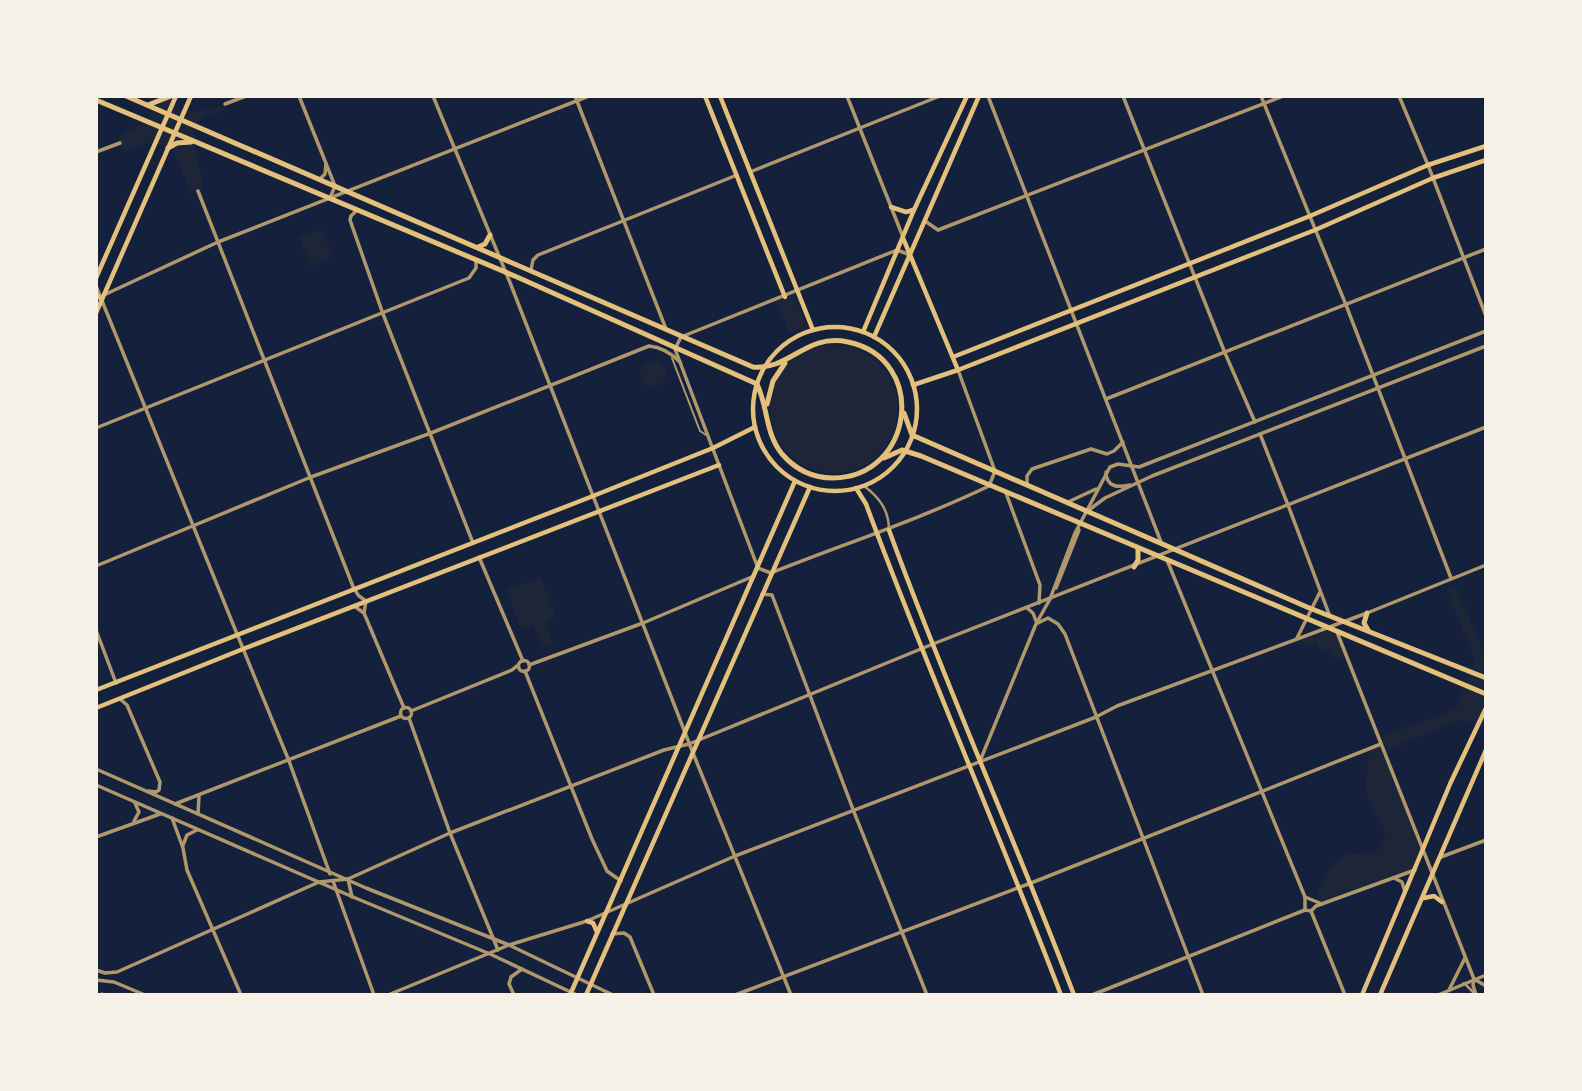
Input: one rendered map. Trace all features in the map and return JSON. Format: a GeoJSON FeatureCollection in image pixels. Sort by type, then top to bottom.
{"type":"FeatureCollection","features":[{"type":"Feature","properties":{"kind":"main road"},"geometry":{"type":"LineString","coordinates":[[126,96],[753,367],[775,365],[809,344],[826,341],[847,342],[862,347],[878,356],[893,373],[902,395],[903,410],[912,435],[1312,609],[1486,678]]}},
{"type":"Feature","properties":{"kind":"main road"},"geometry":{"type":"LineString","coordinates":[[147,105],[174,96]]}},
{"type":"Feature","properties":{"kind":"main road"},"geometry":{"type":"LineString","coordinates":[[96,278],[163,129],[174,96]]}},
{"type":"Feature","properties":{"kind":"main road"},"geometry":{"type":"LineString","coordinates":[[96,313],[191,96]]}},
{"type":"Feature","properties":{"kind":"main road"},"geometry":{"type":"LineString","coordinates":[[705,96],[785,297]]}},
{"type":"Feature","properties":{"kind":"main road"},"geometry":{"type":"LineString","coordinates":[[720,96],[813,330]]}},
{"type":"Feature","properties":{"kind":"main road"},"geometry":{"type":"LineString","coordinates":[[863,332],[914,210],[967,96]]}},
{"type":"Feature","properties":{"kind":"main road"},"geometry":{"type":"LineString","coordinates":[[874,337],[979,96]]}},
{"type":"Feature","properties":{"kind":"main road"},"geometry":{"type":"LineString","coordinates":[[96,100],[506,273],[673,351],[757,384],[764,399],[770,434],[776,445],[795,466],[807,473],[825,478],[842,478],[859,473],[881,459],[905,450],[1486,694]]}},
{"type":"Feature","properties":{"kind":"main road"},"geometry":{"type":"LineString","coordinates":[[168,148],[177,143],[194,142]]}},
{"type":"Feature","properties":{"kind":"main road"},"geometry":{"type":"LineString","coordinates":[[953,357],[1310,216],[1428,165],[1486,146]]}},
{"type":"Feature","properties":{"kind":"main road"},"geometry":{"type":"LineString","coordinates":[[913,385],[958,370],[1315,230],[1433,178],[1486,160]]}},
{"type":"Feature","properties":{"kind":"main road"},"geometry":{"type":"LineString","coordinates":[[891,207],[906,212],[914,210]]}},
{"type":"Feature","properties":{"kind":"main road"},"geometry":{"type":"LineString","coordinates":[[478,247],[485,244],[490,235]]}},
{"type":"Feature","properties":{"kind":"main road"},"geometry":{"type":"LineString","coordinates":[[903,237],[958,370]]}},
{"type":"Feature","properties":{"kind":"main road"},"geometry":{"type":"LineString","coordinates":[[96,294],[103,298]]}},
{"type":"Feature","properties":{"kind":"main road"},"geometry":{"type":"LineString","coordinates":[[847,327],[863,332],[874,337],[898,357],[913,385],[916,404],[912,435],[892,468],[864,486],[826,491],[810,487],[795,481],[776,466],[760,445],[755,427],[753,399],[757,384],[764,366],[786,343],[813,330],[847,327]]}},
{"type":"Feature","properties":{"kind":"main road"},"geometry":{"type":"LineString","coordinates":[[766,414],[773,381],[791,356]]}},
{"type":"Feature","properties":{"kind":"main road"},"geometry":{"type":"LineString","coordinates":[[881,459],[896,437],[903,410]]}},
{"type":"Feature","properties":{"kind":"main road"},"geometry":{"type":"LineString","coordinates":[[96,690],[593,496],[713,448],[755,427]]}},
{"type":"Feature","properties":{"kind":"main road"},"geometry":{"type":"LineString","coordinates":[[96,708],[719,465]]}},
{"type":"Feature","properties":{"kind":"main road"},"geometry":{"type":"LineString","coordinates":[[570,993],[795,481]]}},
{"type":"Feature","properties":{"kind":"main road"},"geometry":{"type":"LineString","coordinates":[[586,995],[810,487]]}},
{"type":"Feature","properties":{"kind":"main road"},"geometry":{"type":"LineString","coordinates":[[856,488],[866,504],[1061,995]]}},
{"type":"Feature","properties":{"kind":"main road"},"geometry":{"type":"LineString","coordinates":[[889,530],[1074,995]]}},
{"type":"Feature","properties":{"kind":"main road"},"geometry":{"type":"LineString","coordinates":[[1134,567],[1138,560],[1138,548]]}},
{"type":"Feature","properties":{"kind":"main road"},"geometry":{"type":"LineString","coordinates":[[1367,613],[1364,623],[1370,632]]}},
{"type":"Feature","properties":{"kind":"main road"},"geometry":{"type":"LineString","coordinates":[[1362,995],[1384,936],[1416,870],[1486,708]]}},
{"type":"Feature","properties":{"kind":"main road"},"geometry":{"type":"LineString","coordinates":[[1380,995],[1486,750]]}},
{"type":"Feature","properties":{"kind":"main road"},"geometry":{"type":"LineString","coordinates":[[1423,898],[1434,896],[1442,902]]}},
{"type":"Feature","properties":{"kind":"main road"},"geometry":{"type":"LineString","coordinates":[[587,920],[595,925],[598,933]]}},
{"type":"Feature","properties":{"kind":"street"},"geometry":{"type":"LineString","coordinates":[[225,104],[246,96]]}},
{"type":"Feature","properties":{"kind":"street"},"geometry":{"type":"LineString","coordinates":[[299,96],[335,186],[329,200]]}},
{"type":"Feature","properties":{"kind":"street"},"geometry":{"type":"LineString","coordinates":[[433,96],[506,273],[689,744],[791,995]]}},
{"type":"Feature","properties":{"kind":"street"},"geometry":{"type":"LineString","coordinates":[[103,298],[218,242],[589,96]]}},
{"type":"Feature","properties":{"kind":"street"},"geometry":{"type":"LineString","coordinates":[[847,96],[903,237]]}},
{"type":"Feature","properties":{"kind":"street"},"geometry":{"type":"LineString","coordinates":[[750,172],[940,96]]}},
{"type":"Feature","properties":{"kind":"street"},"geometry":{"type":"LineString","coordinates":[[988,96],[1162,544]]}},
{"type":"Feature","properties":{"kind":"street"},"geometry":{"type":"LineString","coordinates":[[1123,96],[1255,422]]}},
{"type":"Feature","properties":{"kind":"street"},"geometry":{"type":"LineString","coordinates":[[1261,96],[1346,305],[1376,389],[1451,578]]}},
{"type":"Feature","properties":{"kind":"street"},"geometry":{"type":"LineString","coordinates":[[925,220],[937,230],[1283,96]]}},
{"type":"Feature","properties":{"kind":"street"},"geometry":{"type":"LineString","coordinates":[[1398,96],[1428,165],[1486,316]]}},
{"type":"Feature","properties":{"kind":"street"},"geometry":{"type":"LineString","coordinates":[[576,99],[667,331]]}},
{"type":"Feature","properties":{"kind":"street"},"geometry":{"type":"LineString","coordinates":[[96,152],[120,143]]}},
{"type":"Feature","properties":{"kind":"street"},"geometry":{"type":"LineString","coordinates":[[320,179],[325,174],[327,162]]}},
{"type":"Feature","properties":{"kind":"street"},"geometry":{"type":"LineString","coordinates":[[531,270],[534,258],[538,255],[737,175]]}},
{"type":"Feature","properties":{"kind":"street"},"geometry":{"type":"LineString","coordinates":[[198,191],[354,589],[366,601],[364,613]]}},
{"type":"Feature","properties":{"kind":"street"},"geometry":{"type":"LineString","coordinates":[[356,211],[352,213],[350,220],[383,314],[473,543]]}},
{"type":"Feature","properties":{"kind":"street"},"geometry":{"type":"LineString","coordinates":[[1105,399],[1486,249]]}},
{"type":"Feature","properties":{"kind":"street"},"geometry":{"type":"LineString","coordinates":[[673,351],[681,337],[897,250],[910,255]]}},
{"type":"Feature","properties":{"kind":"street"},"geometry":{"type":"LineString","coordinates":[[96,428],[469,278],[476,269],[476,262]]}},
{"type":"Feature","properties":{"kind":"street"},"geometry":{"type":"LineString","coordinates":[[96,286],[289,761],[374,995]]}},
{"type":"Feature","properties":{"kind":"street"},"geometry":{"type":"LineString","coordinates":[[980,761],[1036,624],[1058,584],[1080,524],[1106,470],[1118,464],[1139,467],[1486,331]]}},
{"type":"Feature","properties":{"kind":"street"},"geometry":{"type":"LineString","coordinates":[[96,566],[311,477],[649,346],[673,351],[680,362],[758,568],[771,573],[889,530],[989,486],[996,471],[958,370]]}},
{"type":"Feature","properties":{"kind":"street"},"geometry":{"type":"LineString","coordinates":[[1087,511],[1105,498],[1139,482],[1486,346]]}},
{"type":"Feature","properties":{"kind":"street"},"geometry":{"type":"LineString","coordinates":[[96,970],[105,973],[117,972],[319,882],[348,879],[450,833],[664,750],[689,744],[922,649],[1164,557],[1486,427]]}},
{"type":"Feature","properties":{"kind":"street"},"geometry":{"type":"LineString","coordinates":[[1260,434],[1330,616]]}},
{"type":"Feature","properties":{"kind":"street"},"geometry":{"type":"LineString","coordinates":[[1027,485],[1027,476],[1032,470],[1091,449],[1107,454],[1123,442]]}},
{"type":"Feature","properties":{"kind":"street"},"geometry":{"type":"LineString","coordinates":[[1106,470],[1107,479],[1112,485],[1124,486],[1139,482]]}},
{"type":"Feature","properties":{"kind":"street"},"geometry":{"type":"LineString","coordinates":[[864,486],[878,496],[889,519],[889,530]]}},
{"type":"Feature","properties":{"kind":"street"},"geometry":{"type":"LineString","coordinates":[[1068,502],[1097,488]]}},
{"type":"Feature","properties":{"kind":"street"},"geometry":{"type":"LineString","coordinates":[[1006,493],[1040,585],[1039,603]]}},
{"type":"Feature","properties":{"kind":"street"},"geometry":{"type":"LineString","coordinates":[[479,557],[570,786],[607,871],[621,881]]}},
{"type":"Feature","properties":{"kind":"street"},"geometry":{"type":"LineString","coordinates":[[1164,557],[1305,897],[1308,911],[1345,995]]}},
{"type":"Feature","properties":{"kind":"street"},"geometry":{"type":"LineString","coordinates":[[388,995],[509,945],[587,920],[735,856],[1096,717],[1117,706],[1213,672],[1486,565]]}},
{"type":"Feature","properties":{"kind":"street"},"geometry":{"type":"LineString","coordinates":[[404,708],[411,711],[512,670],[643,623],[755,575]]}},
{"type":"Feature","properties":{"kind":"street"},"geometry":{"type":"LineString","coordinates":[[1296,640],[1320,592]]}},
{"type":"Feature","properties":{"kind":"street"},"geometry":{"type":"LineString","coordinates":[[762,594],[772,595],[927,995]]}},
{"type":"Feature","properties":{"kind":"street"},"geometry":{"type":"LineString","coordinates":[[354,606],[364,613],[404,708],[401,716]]}},
{"type":"Feature","properties":{"kind":"street"},"geometry":{"type":"LineString","coordinates":[[1026,608],[1033,613],[1036,624]]}},
{"type":"Feature","properties":{"kind":"street"},"geometry":{"type":"LineString","coordinates":[[1036,624],[1048,618],[1058,624],[1065,634],[1203,995]]}},
{"type":"Feature","properties":{"kind":"street"},"geometry":{"type":"LineString","coordinates":[[96,630],[116,683]]}},
{"type":"Feature","properties":{"kind":"street"},"geometry":{"type":"LineString","coordinates":[[1337,632],[1474,979],[1475,995]]}},
{"type":"Feature","properties":{"kind":"street"},"geometry":{"type":"LineString","coordinates":[[121,699],[128,705],[160,782],[156,792],[145,791]]}},
{"type":"Feature","properties":{"kind":"street"},"geometry":{"type":"LineString","coordinates":[[411,711],[409,718],[450,833],[498,950]]}},
{"type":"Feature","properties":{"kind":"street"},"geometry":{"type":"LineString","coordinates":[[175,804],[401,716],[409,718]]}},
{"type":"Feature","properties":{"kind":"street"},"geometry":{"type":"LineString","coordinates":[[734,995],[1031,883],[1381,744]]}},
{"type":"Feature","properties":{"kind":"street"},"geometry":{"type":"LineString","coordinates":[[96,769],[330,873],[509,945],[613,995]]}},
{"type":"Feature","properties":{"kind":"street"},"geometry":{"type":"LineString","coordinates":[[96,785],[490,954],[577,995]]}},
{"type":"Feature","properties":{"kind":"street"},"geometry":{"type":"LineString","coordinates":[[198,814],[199,796]]}},
{"type":"Feature","properties":{"kind":"street"},"geometry":{"type":"LineString","coordinates":[[133,822],[139,812],[134,800]]}},
{"type":"Feature","properties":{"kind":"street"},"geometry":{"type":"LineString","coordinates":[[96,837],[162,813]]}},
{"type":"Feature","properties":{"kind":"street"},"geometry":{"type":"LineString","coordinates":[[171,817],[183,848],[187,870],[242,995]]}},
{"type":"Feature","properties":{"kind":"street"},"geometry":{"type":"LineString","coordinates":[[183,848],[191,831],[201,830]]}},
{"type":"Feature","properties":{"kind":"street"},"geometry":{"type":"LineString","coordinates":[[1441,857],[1486,840]]}},
{"type":"Feature","properties":{"kind":"street"},"geometry":{"type":"LineString","coordinates":[[1092,995],[1187,956],[1416,870]]}},
{"type":"Feature","properties":{"kind":"street"},"geometry":{"type":"LineString","coordinates":[[1392,878],[1402,882],[1405,893]]}},
{"type":"Feature","properties":{"kind":"street"},"geometry":{"type":"LineString","coordinates":[[348,879],[352,897]]}},
{"type":"Feature","properties":{"kind":"street"},"geometry":{"type":"LineString","coordinates":[[1305,897],[1322,904]]}},
{"type":"Feature","properties":{"kind":"street"},"geometry":{"type":"LineString","coordinates":[[612,934],[624,933],[630,937],[654,995]]}},
{"type":"Feature","properties":{"kind":"street"},"geometry":{"type":"LineString","coordinates":[[1449,990],[1465,958]]}},
{"type":"Feature","properties":{"kind":"street"},"geometry":{"type":"LineString","coordinates":[[514,995],[509,984],[511,977],[522,970]]}},
{"type":"Feature","properties":{"kind":"street"},"geometry":{"type":"LineString","coordinates":[[114,982],[117,972]]}},
{"type":"Feature","properties":{"kind":"street"},"geometry":{"type":"LineString","coordinates":[[1438,995],[1486,975]]}},
{"type":"Feature","properties":{"kind":"street"},"geometry":{"type":"LineString","coordinates":[[97,979],[114,982],[145,995]]}},
{"type":"Feature","properties":{"kind":"street"},"geometry":{"type":"LineString","coordinates":[[1474,979],[1486,986]]}},
{"type":"Feature","properties":{"kind":"street"},"geometry":{"type":"LineString","coordinates":[[1464,983],[1475,995]]}},
{"type":"Feature","properties":{"kind":"lane"},"geometry":{"type":"LineString","coordinates":[[673,351],[700,431],[709,437]]}},
{"type":"Feature","properties":{"kind":"shaded area"},"geometry":{"type":"Polygon","coordinates":[[[154,96],[173,96],[179,109],[197,112],[225,105],[225,111],[204,117],[196,126],[196,153],[204,188],[191,194],[172,146],[168,148],[156,143],[146,144],[124,152],[118,137],[147,121],[156,102],[154,96]]]}},
{"type":"Feature","properties":{"kind":"shaded area"},"geometry":{"type":"Polygon","coordinates":[[[322,229],[333,256],[311,266],[299,238],[322,229]]]}},
{"type":"Feature","properties":{"kind":"shaded area"},"geometry":{"type":"Polygon","coordinates":[[[794,295],[806,324],[790,333],[776,301],[794,295]]]}},
{"type":"Feature","properties":{"kind":"shaded area"},"geometry":{"type":"Polygon","coordinates":[[[834,345],[859,350],[880,363],[893,384],[898,409],[893,434],[880,455],[859,468],[834,473],[809,468],[788,455],[775,434],[770,409],[775,384],[788,363],[809,350],[834,345]]]}},
{"type":"Feature","properties":{"kind":"shaded area"},"geometry":{"type":"Polygon","coordinates":[[[653,361],[662,365],[666,374],[662,383],[653,387],[644,383],[640,374],[644,365],[653,361]]]}},
{"type":"Feature","properties":{"kind":"shaded area"},"geometry":{"type":"Polygon","coordinates":[[[541,577],[556,617],[545,621],[553,645],[542,649],[533,625],[521,629],[506,590],[541,577]]]}},
{"type":"Feature","properties":{"kind":"shaded area"},"geometry":{"type":"Polygon","coordinates":[[[1455,585],[1486,657],[1486,730],[1460,720],[1387,750],[1382,736],[1456,709],[1475,661],[1446,589],[1455,585]]]}},
{"type":"Feature","properties":{"kind":"shaded area"},"geometry":{"type":"Polygon","coordinates":[[[1327,627],[1337,632],[1346,657],[1343,659],[1334,658],[1331,648],[1327,651],[1318,647],[1316,642],[1307,647],[1302,641],[1296,640],[1327,627]]]}},
{"type":"Feature","properties":{"kind":"shaded area"},"geometry":{"type":"Polygon","coordinates":[[[1381,744],[1422,851],[1417,867],[1323,903],[1319,901],[1319,890],[1331,866],[1346,855],[1374,853],[1384,842],[1384,829],[1370,804],[1367,786],[1369,749],[1381,744]]]}}]}
